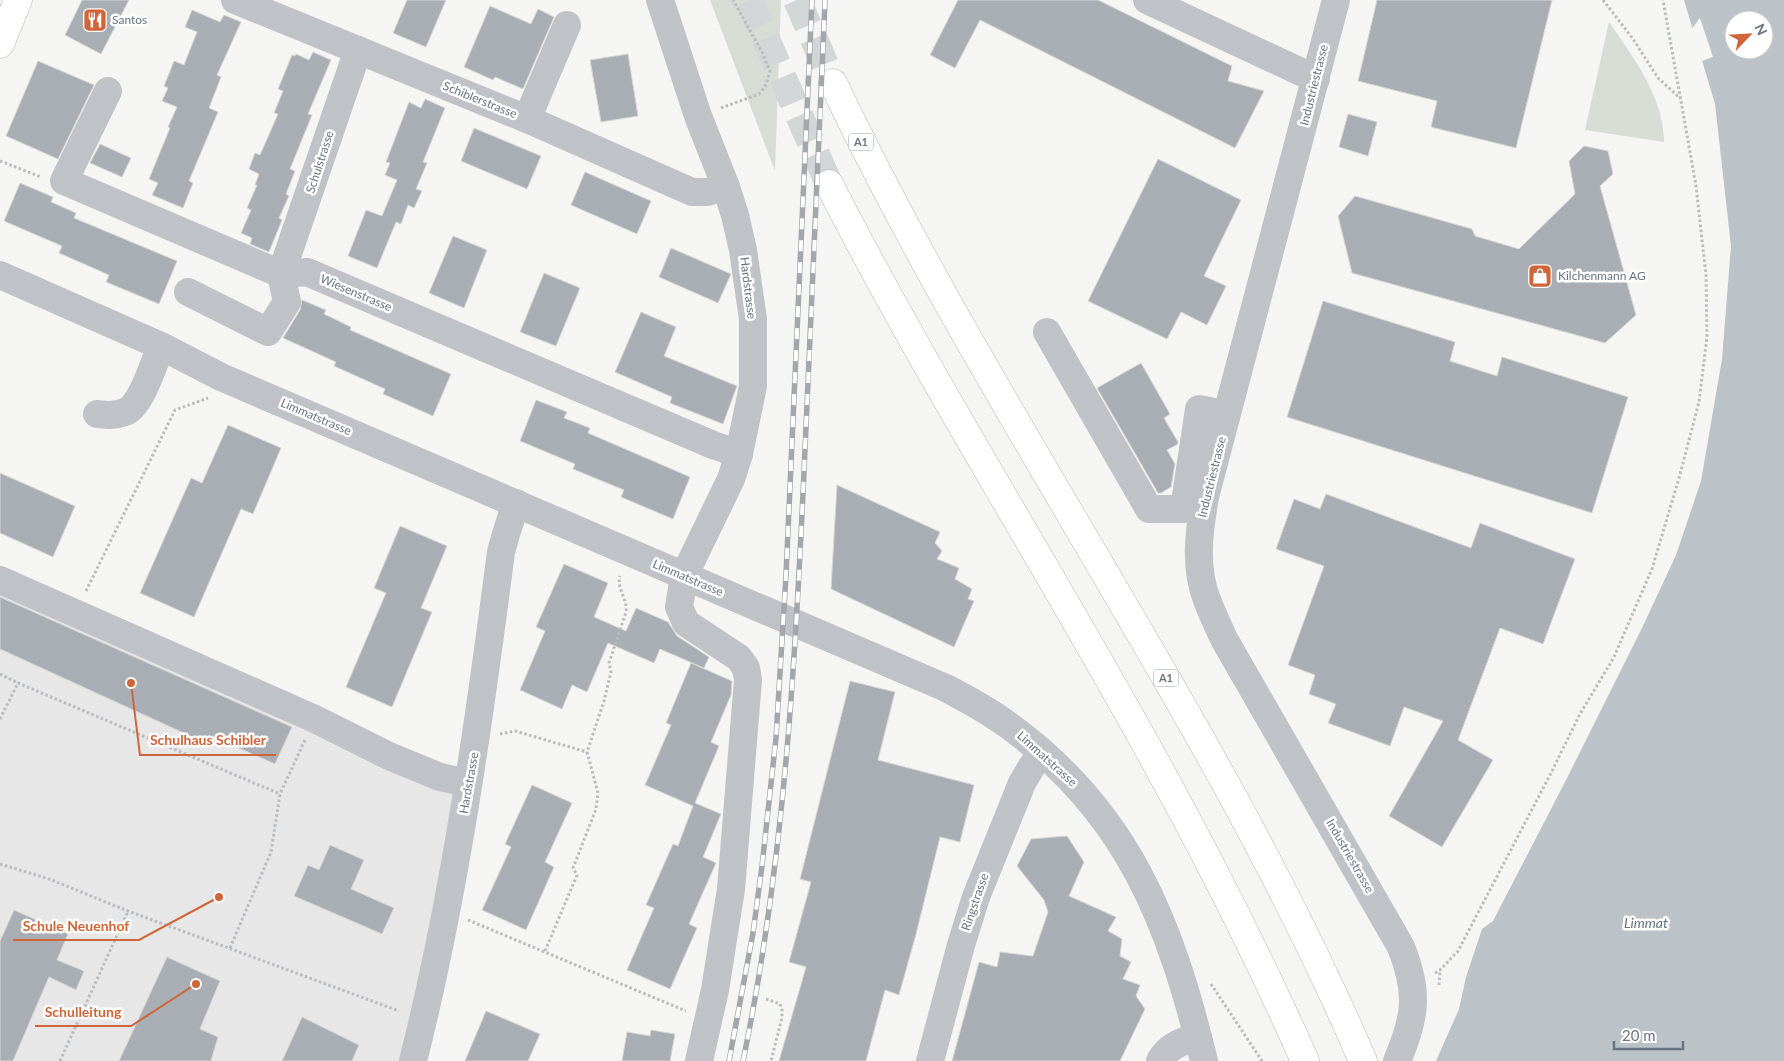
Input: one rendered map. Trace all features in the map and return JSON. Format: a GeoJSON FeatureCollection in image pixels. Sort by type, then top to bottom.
{"type":"FeatureCollection","features":[{"type":"Feature","properties":{"kind":"main road"},"geometry":{"type":"LineString","coordinates":[[0,43],[18,0]]}},
{"type":"Feature","properties":{"kind":"main road","name":"A1"},"geometry":{"type":"LineString","coordinates":[[833,83],[866,153],[919,253],[1194,727],[1254,835],[1312,951],[1363,1061]]}},
{"type":"Feature","properties":{"kind":"main road"},"geometry":{"type":"LineString","coordinates":[[830,184],[877,275],[937,382],[1150,751],[1248,938],[1305,1061]]}},
{"type":"Feature","properties":{"kind":"street","name":"Schiblerstrasse"},"geometry":{"type":"LineString","coordinates":[[235,0],[527,120],[692,192],[707,192],[726,186]]}},
{"type":"Feature","properties":{"kind":"street","name":"Hardstrasse"},"geometry":{"type":"LineString","coordinates":[[660,0],[698,116],[726,186],[743,250],[753,319],[753,386],[739,454],[723,495],[684,576],[679,607],[686,623],[739,658],[746,668],[748,680],[731,889],[714,990],[699,1061]]}},
{"type":"Feature","properties":{"kind":"street"},"geometry":{"type":"LineString","coordinates":[[1147,0],[1316,78]]}},
{"type":"Feature","properties":{"kind":"street","name":"Industriestrasse"},"geometry":{"type":"LineString","coordinates":[[1336,0],[1205,497],[1199,533],[1199,568],[1206,598],[1224,639],[1401,947],[1408,964],[1413,985],[1414,1005],[1411,1025],[1398,1061]]}},
{"type":"Feature","properties":{"kind":"street"},"geometry":{"type":"LineString","coordinates":[[527,120],[567,25]]}},
{"type":"Feature","properties":{"kind":"street","name":"Schulstrasse"},"geometry":{"type":"LineString","coordinates":[[281,274],[358,50]]}},
{"type":"Feature","properties":{"kind":"street"},"geometry":{"type":"LineString","coordinates":[[64,181],[108,91]]}},
{"type":"Feature","properties":{"kind":"street","name":"Wiesenstrasse"},"geometry":{"type":"LineString","coordinates":[[64,181],[281,274],[306,272],[704,441],[739,454]]}},
{"type":"Feature","properties":{"kind":"street","name":"Limmatstrasse"},"geometry":{"type":"LineString","coordinates":[[0,274],[160,346],[221,377],[946,688],[1008,724],[1043,752],[1080,789],[1097,808],[1118,837],[1137,870],[1165,931],[1201,1049]]}},
{"type":"Feature","properties":{"kind":"street"},"geometry":{"type":"LineString","coordinates":[[188,292],[268,332],[286,302],[281,274]]}},
{"type":"Feature","properties":{"kind":"street"},"geometry":{"type":"LineString","coordinates":[[1047,332],[1149,509],[1184,509],[1198,409],[1226,417]]}},
{"type":"Feature","properties":{"kind":"street"},"geometry":{"type":"LineString","coordinates":[[97,414],[111,415],[126,411],[136,403],[160,346]]}},
{"type":"Feature","properties":{"kind":"street","name":"Hardstrasse"},"geometry":{"type":"LineString","coordinates":[[413,1061],[445,910],[477,738],[502,552],[516,503]]}},
{"type":"Feature","properties":{"kind":"street"},"geometry":{"type":"LineString","coordinates":[[0,580],[315,719],[389,756],[440,777],[468,783]]}},
{"type":"Feature","properties":{"kind":"street","name":"Ringstrasse"},"geometry":{"type":"LineString","coordinates":[[930,1061],[960,945],[976,897],[1022,783],[1043,752]]}},
{"type":"Feature","properties":{"kind":"street"},"geometry":{"type":"LineString","coordinates":[[1160,1061],[1164,1054],[1175,1044],[1201,1049]]}},
{"type":"Feature","properties":{"kind":"path"},"geometry":{"type":"LineString","coordinates":[[733,0],[762,52],[770,72],[769,79],[759,94],[738,102]]}},
{"type":"Feature","properties":{"kind":"path"},"geometry":{"type":"LineString","coordinates":[[1603,0],[1658,78],[1681,98]]}},
{"type":"Feature","properties":{"kind":"path"},"geometry":{"type":"LineString","coordinates":[[1440,970],[1458,951],[1580,714],[1614,657],[1652,569],[1699,402],[1707,337],[1706,275],[1696,186],[1663,0]]}},
{"type":"Feature","properties":{"kind":"path"},"geometry":{"type":"LineString","coordinates":[[0,161],[54,183],[64,181]]}},
{"type":"Feature","properties":{"kind":"path"},"geometry":{"type":"LineString","coordinates":[[75,614],[175,410],[212,397],[221,377]]}},
{"type":"Feature","properties":{"kind":"path"},"geometry":{"type":"LineString","coordinates":[[545,950],[577,876],[573,868],[596,809],[598,793],[587,752],[612,672],[609,664],[627,607],[618,581],[621,571]]}},
{"type":"Feature","properties":{"kind":"path"},"geometry":{"type":"LineString","coordinates":[[0,674],[280,794]]}},
{"type":"Feature","properties":{"kind":"path"},"geometry":{"type":"LineString","coordinates":[[0,719],[18,683]]}},
{"type":"Feature","properties":{"kind":"path"},"geometry":{"type":"LineString","coordinates":[[230,948],[272,852],[280,794],[315,719]]}},
{"type":"Feature","properties":{"kind":"path"},"geometry":{"type":"LineString","coordinates":[[477,738],[515,731],[587,752]]}},
{"type":"Feature","properties":{"kind":"path"},"geometry":{"type":"LineString","coordinates":[[0,864],[49,879],[128,911],[423,1020]]}},
{"type":"Feature","properties":{"kind":"path"},"geometry":{"type":"LineString","coordinates":[[445,910],[545,950],[707,1020]]}},
{"type":"Feature","properties":{"kind":"path"},"geometry":{"type":"LineString","coordinates":[[60,1061],[128,911]]}},
{"type":"Feature","properties":{"kind":"path"},"geometry":{"type":"LineString","coordinates":[[1210,982],[1262,1061]]}},
{"type":"Feature","properties":{"kind":"path"},"geometry":{"type":"LineString","coordinates":[[766,999],[780,1004],[782,1010],[771,1061]]}},
{"type":"Feature","properties":{"kind":"shaded area"},"geometry":{"type":"Polygon","coordinates":[[[710,0],[781,0],[775,171],[710,0]]]}},
{"type":"Feature","properties":{"kind":"shaded area"},"geometry":{"type":"Polygon","coordinates":[[[1609,22],[1637,63],[1653,93],[1663,125],[1664,142],[1585,130],[1609,22]]]}},
{"type":"Feature","properties":{"kind":"shaded area"},"geometry":{"type":"Polygon","coordinates":[[[0,572],[460,778],[402,1061],[0,1061],[0,572]]]}},
{"type":"Feature","properties":{"kind":"water","name":"Limmat"},"geometry":{"type":"Polygon","coordinates":[[[1684,0],[1784,0],[1784,1061],[1436,1061],[1459,1009],[1466,977],[1482,929],[1493,921],[1642,628],[1676,555],[1701,481],[1722,359],[1731,246],[1715,104],[1684,0]]]}},
{"type":"Feature","properties":{"kind":"pier"},"geometry":{"type":"Polygon","coordinates":[[[1700,18],[1713,57],[1702,61],[1690,31],[1700,18]]]}},
{"type":"Feature","properties":{"kind":"building","name":"Santos"},"geometry":{"type":"Polygon","coordinates":[[[82,0],[129,0],[101,54],[65,35],[82,0]]]}},
{"type":"Feature","properties":{"kind":"building"},"geometry":{"type":"Polygon","coordinates":[[[407,0],[446,0],[426,47],[393,33],[407,0]]]}},
{"type":"Feature","properties":{"kind":"building"},"geometry":{"type":"Polygon","coordinates":[[[958,0],[1098,0],[1232,66],[1228,81],[1264,91],[1235,148],[980,20],[955,68],[930,55],[958,0]]]}},
{"type":"Feature","properties":{"kind":"building"},"geometry":{"type":"Polygon","coordinates":[[[1377,0],[1552,0],[1516,148],[1431,127],[1437,101],[1358,81],[1377,0]]]}},
{"type":"Feature","properties":{"kind":"building"},"geometry":{"type":"Polygon","coordinates":[[[490,6],[531,24],[538,9],[554,17],[523,89],[495,77],[493,80],[464,67],[490,6]]]}},
{"type":"Feature","properties":{"kind":"building"},"geometry":{"type":"Polygon","coordinates":[[[192,10],[220,22],[224,15],[241,22],[217,75],[221,77],[209,108],[218,112],[189,181],[193,183],[183,208],[152,195],[158,183],[149,179],[177,107],[162,101],[168,88],[164,86],[174,61],[184,65],[197,32],[185,27],[192,10]]]}},
{"type":"Feature","properties":{"kind":"building"},"geometry":{"type":"Polygon","coordinates":[[[313,52],[331,60],[308,114],[312,115],[290,169],[295,171],[286,194],[289,196],[279,218],[282,220],[269,252],[250,244],[252,238],[241,233],[251,210],[247,208],[257,185],[255,185],[259,174],[249,169],[255,153],[260,155],[278,114],[274,113],[283,91],[278,89],[292,55],[295,56],[296,54],[309,60],[313,52]]]}},
{"type":"Feature","properties":{"kind":"building"},"geometry":{"type":"Polygon","coordinates":[[[628,54],[638,116],[601,122],[590,60],[628,54]]]}},
{"type":"Feature","properties":{"kind":"building"},"geometry":{"type":"Polygon","coordinates":[[[38,61],[94,85],[58,159],[6,136],[38,61]]]}},
{"type":"Feature","properties":{"kind":"building"},"geometry":{"type":"Polygon","coordinates":[[[425,99],[445,108],[423,162],[427,163],[416,189],[422,191],[414,208],[408,205],[401,224],[396,222],[377,268],[348,256],[366,210],[382,216],[397,180],[385,175],[390,163],[386,162],[409,102],[421,108],[425,99]]]}},
{"type":"Feature","properties":{"kind":"building"},"geometry":{"type":"Polygon","coordinates":[[[1348,114],[1377,122],[1368,156],[1339,147],[1348,114]]]}},
{"type":"Feature","properties":{"kind":"building"},"geometry":{"type":"Polygon","coordinates":[[[474,128],[541,156],[527,189],[461,161],[474,128]]]}},
{"type":"Feature","properties":{"kind":"building"},"geometry":{"type":"Polygon","coordinates":[[[100,144],[131,158],[122,177],[90,163],[100,144]]]}},
{"type":"Feature","properties":{"kind":"building"},"geometry":{"type":"Polygon","coordinates":[[[1584,146],[1608,151],[1613,174],[1600,186],[1636,315],[1605,343],[1352,273],[1338,216],[1355,196],[1472,229],[1475,236],[1519,249],[1575,194],[1569,161],[1584,146]]]}},
{"type":"Feature","properties":{"kind":"building"},"geometry":{"type":"Polygon","coordinates":[[[1158,159],[1241,200],[1204,276],[1226,286],[1207,325],[1181,312],[1167,339],[1088,301],[1158,159]]]}},
{"type":"Feature","properties":{"kind":"building"},"geometry":{"type":"Polygon","coordinates":[[[585,172],[651,201],[637,234],[571,205],[585,172]]]}},
{"type":"Feature","properties":{"kind":"building"},"geometry":{"type":"Polygon","coordinates":[[[20,183],[53,197],[51,202],[76,213],[74,218],[177,261],[159,304],[106,282],[109,275],[59,253],[62,246],[4,221],[20,183]]]}},
{"type":"Feature","properties":{"kind":"building"},"geometry":{"type":"Polygon","coordinates":[[[453,236],[487,250],[464,308],[429,293],[453,236]]]}},
{"type":"Feature","properties":{"kind":"building"},"geometry":{"type":"Polygon","coordinates":[[[671,248],[731,274],[718,303],[659,277],[671,248]]]}},
{"type":"Feature","properties":{"kind":"building"},"geometry":{"type":"Polygon","coordinates":[[[544,273],[580,288],[556,346],[520,332],[544,273]]]}},
{"type":"Feature","properties":{"kind":"building"},"geometry":{"type":"Polygon","coordinates":[[[302,300],[326,310],[324,314],[351,327],[350,330],[451,374],[433,416],[383,394],[385,389],[334,366],[336,362],[283,338],[300,310],[302,300]]]}},
{"type":"Feature","properties":{"kind":"building"},"geometry":{"type":"Polygon","coordinates":[[[1323,301],[1455,342],[1450,361],[1497,376],[1502,357],[1628,397],[1592,513],[1287,417],[1323,301]]]}},
{"type":"Feature","properties":{"kind":"building"},"geometry":{"type":"Polygon","coordinates":[[[641,312],[676,327],[664,356],[737,386],[723,424],[670,403],[672,397],[615,372],[641,312]]]}},
{"type":"Feature","properties":{"kind":"building"},"geometry":{"type":"Polygon","coordinates":[[[1141,363],[1170,414],[1164,418],[1178,442],[1178,444],[1167,450],[1175,464],[1171,487],[1161,493],[1158,493],[1097,388],[1141,363]]]}},
{"type":"Feature","properties":{"kind":"building"},"geometry":{"type":"Polygon","coordinates":[[[536,400],[567,412],[564,418],[590,428],[588,433],[690,477],[673,519],[621,497],[624,490],[573,469],[575,464],[520,441],[536,400]]]}},
{"type":"Feature","properties":{"kind":"building"},"geometry":{"type":"Polygon","coordinates":[[[228,425],[281,448],[253,514],[241,509],[194,617],[140,593],[191,478],[202,483],[228,425]]]}},
{"type":"Feature","properties":{"kind":"building"},"geometry":{"type":"Polygon","coordinates":[[[0,473],[75,506],[53,557],[0,533],[0,473]]]}},
{"type":"Feature","properties":{"kind":"building"},"geometry":{"type":"Polygon","coordinates":[[[837,485],[940,532],[935,543],[942,551],[937,559],[959,568],[955,579],[972,589],[968,599],[974,601],[954,647],[831,589],[837,485]]]}},
{"type":"Feature","properties":{"kind":"building"},"geometry":{"type":"Polygon","coordinates":[[[1326,494],[1471,548],[1480,523],[1575,559],[1543,644],[1500,628],[1458,740],[1493,760],[1442,847],[1389,816],[1443,721],[1404,707],[1390,746],[1328,723],[1336,704],[1309,694],[1315,675],[1288,665],[1324,566],[1276,549],[1294,499],[1320,509],[1326,494]]]}},
{"type":"Feature","properties":{"kind":"building"},"geometry":{"type":"Polygon","coordinates":[[[400,526],[447,546],[421,608],[432,612],[392,707],[346,687],[386,593],[374,588],[400,526]]]}},
{"type":"Feature","properties":{"kind":"building"},"geometry":{"type":"Polygon","coordinates":[[[564,564],[608,583],[594,617],[626,631],[636,608],[668,622],[677,636],[709,657],[704,668],[660,649],[654,663],[608,643],[587,692],[572,685],[562,709],[520,690],[545,631],[536,627],[564,564]]]}},
{"type":"Feature","properties":{"kind":"building"},"geometry":{"type":"Polygon","coordinates":[[[0,597],[292,727],[275,764],[216,738],[212,746],[0,649],[0,597]]]}},
{"type":"Feature","properties":{"kind":"building"},"geometry":{"type":"Polygon","coordinates":[[[691,663],[732,681],[731,695],[711,742],[719,746],[695,803],[721,814],[703,857],[716,863],[689,924],[697,928],[670,989],[627,970],[654,908],[646,905],[673,844],[678,846],[693,806],[645,785],[671,725],[666,723],[691,663]]]}},
{"type":"Feature","properties":{"kind":"building"},"geometry":{"type":"Polygon","coordinates":[[[850,681],[895,692],[878,760],[974,785],[960,842],[940,837],[899,995],[885,990],[866,1061],[779,1061],[806,967],[789,962],[811,882],[800,879],[850,681]]]}},
{"type":"Feature","properties":{"kind":"building"},"geometry":{"type":"Polygon","coordinates":[[[532,785],[572,803],[545,862],[554,867],[526,930],[482,910],[511,847],[505,844],[532,785]]]}},
{"type":"Feature","properties":{"kind":"building"},"geometry":{"type":"Polygon","coordinates":[[[1067,836],[1084,862],[1069,896],[1116,917],[1108,931],[1122,939],[1120,956],[1131,962],[1123,979],[1140,985],[1136,996],[1145,1009],[1120,1061],[952,1061],[979,962],[997,967],[1000,952],[1033,956],[1048,912],[1044,900],[1017,866],[1031,839],[1067,836]]]}},
{"type":"Feature","properties":{"kind":"building"},"geometry":{"type":"Polygon","coordinates":[[[330,845],[364,860],[351,889],[394,908],[382,934],[294,896],[308,865],[319,870],[330,845]]]}},
{"type":"Feature","properties":{"kind":"building"},"geometry":{"type":"Polygon","coordinates":[[[14,910],[68,934],[57,960],[84,971],[76,990],[49,977],[13,1061],[0,1061],[0,941],[14,910]]]}},
{"type":"Feature","properties":{"kind":"building"},"geometry":{"type":"Polygon","coordinates":[[[167,957],[220,981],[200,1029],[218,1037],[211,1061],[119,1061],[167,957]]]}},
{"type":"Feature","properties":{"kind":"building"},"geometry":{"type":"Polygon","coordinates":[[[486,1011],[540,1034],[528,1061],[465,1061],[486,1011]]]}},
{"type":"Feature","properties":{"kind":"building"},"geometry":{"type":"Polygon","coordinates":[[[302,1017],[359,1045],[352,1061],[282,1061],[302,1017]]]}},
{"type":"Feature","properties":{"kind":"building"},"geometry":{"type":"Polygon","coordinates":[[[651,1030],[675,1034],[670,1061],[622,1061],[627,1032],[650,1036],[651,1030]]]}},
{"type":"Feature","properties":{"kind":"tunnel"},"geometry":{"type":"LineString","coordinates":[[749,0],[829,184]]}},
{"type":"Feature","properties":{"kind":"tunnel"},"geometry":{"type":"LineString","coordinates":[[797,0],[833,83]]}},
{"type":"Feature","properties":{"kind":"railway"},"geometry":{"type":"LineString","coordinates":[[729,1061],[753,933],[776,738],[786,575],[812,0]]}},
{"type":"Feature","properties":{"kind":"railway"},"geometry":{"type":"LineString","coordinates":[[743,1061],[757,985],[779,833],[793,680],[825,0]]}},
{"type":"Feature","properties":{"kind":"place","name":"Santos"},"geometry":{"type":"Point","coordinates":[95,20]}},
{"type":"Feature","properties":{"kind":"place","name":"Kilchenmann AG"},"geometry":{"type":"Point","coordinates":[1540,276]}},
{"type":"Feature","properties":{"kind":"place","name":"Schulhaus Schibler"},"geometry":{"type":"Point","coordinates":[131,683]}},
{"type":"Feature","properties":{"kind":"place","name":"Schule Neuenhof"},"geometry":{"type":"Point","coordinates":[219,897]}},
{"type":"Feature","properties":{"kind":"place","name":"Schulleitung"},"geometry":{"type":"Point","coordinates":[196,984]}}]}
